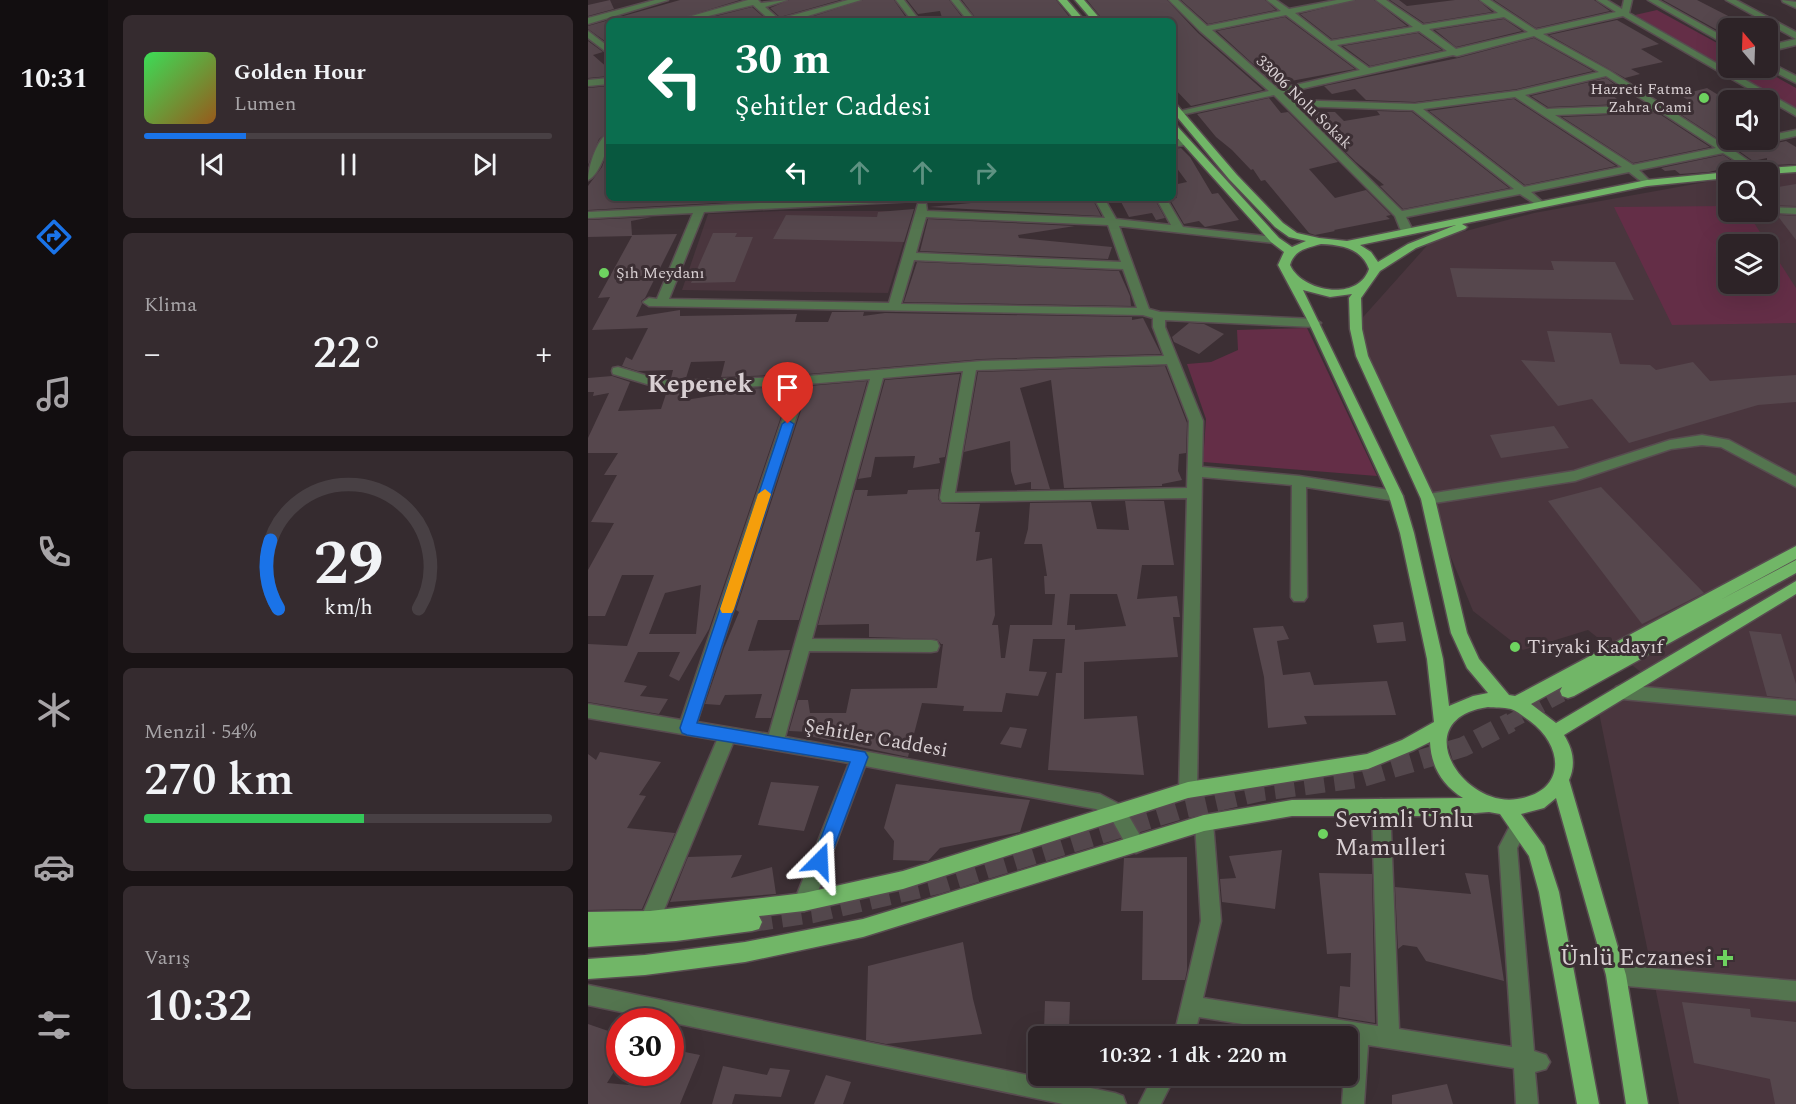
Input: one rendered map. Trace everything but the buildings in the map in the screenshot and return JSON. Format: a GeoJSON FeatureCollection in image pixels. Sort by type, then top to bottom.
{"type":"FeatureCollection","features":[{"type":"Feature","properties":{"kind":"main road"},"geometry":{"type":"LineString","coordinates":[[1062,0],[1078,18]]}},
{"type":"Feature","properties":{"kind":"main road"},"geometry":{"type":"LineString","coordinates":[[1079,0],[1095,18]]}},
{"type":"Feature","properties":{"kind":"main road"},"geometry":{"type":"LineString","coordinates":[[1176,110],[1279,225],[1293,235],[1321,241],[1347,244],[1647,183],[1718,176]]}},
{"type":"Feature","properties":{"kind":"main road"},"geometry":{"type":"LineString","coordinates":[[1176,131],[1275,240],[1290,251]]}},
{"type":"Feature","properties":{"kind":"main road"},"geometry":{"type":"LineString","coordinates":[[1778,170],[1796,169]]}},
{"type":"Feature","properties":{"kind":"main road"},"geometry":{"type":"LineString","coordinates":[[1375,268],[1412,246],[1512,210]]}},
{"type":"Feature","properties":{"kind":"main road"},"geometry":{"type":"LineString","coordinates":[[1321,241],[1290,251],[1284,261],[1284,271],[1292,280],[1302,287],[1329,293],[1344,292],[1367,284]]}},
{"type":"Feature","properties":{"kind":"main road"},"geometry":{"type":"LineString","coordinates":[[588,969],[645,965],[745,952],[863,928],[1204,823],[1292,808],[1438,808],[1532,805],[1550,796],[1561,783],[1566,766],[1564,748],[1555,732],[1538,714],[1510,701],[1473,663],[1459,633],[1428,499],[1362,356],[1356,329],[1355,298],[1373,276],[1375,268],[1368,254],[1347,244]]}},
{"type":"Feature","properties":{"kind":"main road"},"geometry":{"type":"LineString","coordinates":[[1292,280],[1315,323],[1396,496],[1407,533],[1435,659],[1442,725],[1437,744],[1441,762],[1452,780],[1468,794],[1498,805],[1519,826],[1538,852],[1549,892],[1569,992],[1588,1104]]}},
{"type":"Feature","properties":{"kind":"main road"},"geometry":{"type":"LineString","coordinates":[[588,921],[650,920],[804,902],[903,879],[1188,790],[1368,761],[1408,746],[1442,725],[1457,708],[1478,700],[1510,701],[1796,552]]}},
{"type":"Feature","properties":{"kind":"main road"},"geometry":{"type":"LineString","coordinates":[[1568,692],[1796,566]]}},
{"type":"Feature","properties":{"kind":"main road"},"geometry":{"type":"LineString","coordinates":[[1555,732],[1796,587]]}},
{"type":"Feature","properties":{"kind":"main road"},"geometry":{"type":"LineString","coordinates":[[1561,783],[1616,975],[1637,1104]]}},
{"type":"Feature","properties":{"kind":"main road"},"geometry":{"type":"LineString","coordinates":[[588,937],[676,931],[752,922]]}},
{"type":"Feature","properties":{"kind":"street"},"geometry":{"type":"LineString","coordinates":[[588,21],[664,0]]}},
{"type":"Feature","properties":{"kind":"street"},"geometry":{"type":"LineString","coordinates":[[691,18],[756,3],[783,0]]}},
{"type":"Feature","properties":{"kind":"street"},"geometry":{"type":"LineString","coordinates":[[790,18],[857,0]]}},
{"type":"Feature","properties":{"kind":"street"},"geometry":{"type":"LineString","coordinates":[[900,0],[914,18]]}},
{"type":"Feature","properties":{"kind":"street"},"geometry":{"type":"LineString","coordinates":[[955,0],[970,18]]}},
{"type":"Feature","properties":{"kind":"street","name":"33006 Nolu Sokak"},"geometry":{"type":"LineString","coordinates":[[1173,0],[1276,92],[1400,215],[1407,231]]}},
{"type":"Feature","properties":{"kind":"street"},"geometry":{"type":"LineString","coordinates":[[1271,0],[1332,43],[1368,72]]}},
{"type":"Feature","properties":{"kind":"street"},"geometry":{"type":"LineString","coordinates":[[1203,28],[1350,0]]}},
{"type":"Feature","properties":{"kind":"street"},"geometry":{"type":"LineString","coordinates":[[1380,0],[1457,53]]}},
{"type":"Feature","properties":{"kind":"street"},"geometry":{"type":"LineString","coordinates":[[1484,0],[1718,144]]}},
{"type":"Feature","properties":{"kind":"street"},"geometry":{"type":"LineString","coordinates":[[1601,0],[1796,113]]}},
{"type":"Feature","properties":{"kind":"street"},"geometry":{"type":"LineString","coordinates":[[1625,13],[1628,0]]}},
{"type":"Feature","properties":{"kind":"street"},"geometry":{"type":"LineString","coordinates":[[1652,0],[1718,37]]}},
{"type":"Feature","properties":{"kind":"street"},"geometry":{"type":"LineString","coordinates":[[1731,0],[1796,36]]}},
{"type":"Feature","properties":{"kind":"street"},"geometry":{"type":"LineString","coordinates":[[1786,0],[1796,5]]}},
{"type":"Feature","properties":{"kind":"street"},"geometry":{"type":"LineString","coordinates":[[756,3],[775,18]]}},
{"type":"Feature","properties":{"kind":"street"},"geometry":{"type":"LineString","coordinates":[[1176,110],[1276,92],[1457,53],[1625,13]]}},
{"type":"Feature","properties":{"kind":"street"},"geometry":{"type":"LineString","coordinates":[[1332,43],[1506,14]]}},
{"type":"Feature","properties":{"kind":"street"},"geometry":{"type":"LineString","coordinates":[[588,34],[604,43]]}},
{"type":"Feature","properties":{"kind":"street"},"geometry":{"type":"LineString","coordinates":[[1778,46],[1796,42]]}},
{"type":"Feature","properties":{"kind":"street"},"geometry":{"type":"LineString","coordinates":[[1778,70],[1796,80]]}},
{"type":"Feature","properties":{"kind":"street"},"geometry":{"type":"LineString","coordinates":[[1285,103],[1415,107],[1517,94],[1606,74]]}},
{"type":"Feature","properties":{"kind":"street"},"geometry":{"type":"LineString","coordinates":[[588,83],[606,81]]}},
{"type":"Feature","properties":{"kind":"street"},"geometry":{"type":"LineString","coordinates":[[1517,94],[1629,167],[1647,183]]}},
{"type":"Feature","properties":{"kind":"street"},"geometry":{"type":"LineString","coordinates":[[1415,107],[1540,204]]}},
{"type":"Feature","properties":{"kind":"street"},"geometry":{"type":"LineString","coordinates":[[1545,112],[1660,108]]}},
{"type":"Feature","properties":{"kind":"street"},"geometry":{"type":"LineString","coordinates":[[1778,137],[1796,133]]}},
{"type":"Feature","properties":{"kind":"street"},"geometry":{"type":"LineString","coordinates":[[1176,144],[1186,142]]}},
{"type":"Feature","properties":{"kind":"street"},"geometry":{"type":"LineString","coordinates":[[588,177],[605,149]]}},
{"type":"Feature","properties":{"kind":"street"},"geometry":{"type":"LineString","coordinates":[[1400,215],[1718,150]]}},
{"type":"Feature","properties":{"kind":"street"},"geometry":{"type":"LineString","coordinates":[[1727,150],[1745,162]]}},
{"type":"Feature","properties":{"kind":"street"},"geometry":{"type":"LineString","coordinates":[[644,212],[649,201]]}},
{"type":"Feature","properties":{"kind":"street"},"geometry":{"type":"LineString","coordinates":[[588,215],[700,209],[723,203],[800,201]]}},
{"type":"Feature","properties":{"kind":"street"},"geometry":{"type":"LineString","coordinates":[[894,306],[922,214],[922,201]]}},
{"type":"Feature","properties":{"kind":"street"},"geometry":{"type":"LineString","coordinates":[[1101,201],[1112,222],[1144,310]]}},
{"type":"Feature","properties":{"kind":"street"},"geometry":{"type":"LineString","coordinates":[[1163,201],[1179,229]]}},
{"type":"Feature","properties":{"kind":"street"},"geometry":{"type":"LineString","coordinates":[[700,209],[656,302],[1144,310],[1159,316],[1315,323]]}},
{"type":"Feature","properties":{"kind":"street"},"geometry":{"type":"LineString","coordinates":[[1778,210],[1796,211]]}},
{"type":"Feature","properties":{"kind":"street"},"geometry":{"type":"LineString","coordinates":[[922,214],[1112,222],[1275,240]]}},
{"type":"Feature","properties":{"kind":"street"},"geometry":{"type":"LineString","coordinates":[[909,256],[1128,266]]}},
{"type":"Feature","properties":{"kind":"street"},"geometry":{"type":"LineString","coordinates":[[1159,316],[1159,327],[1196,421],[1188,790]]}},
{"type":"Feature","properties":{"kind":"street"},"geometry":{"type":"LineString","coordinates":[[618,371],[660,384],[675,385],[802,380],[970,366],[1173,360]]}},
{"type":"Feature","properties":{"kind":"street"},"geometry":{"type":"LineString","coordinates":[[970,366],[947,498],[1194,493]]}},
{"type":"Feature","properties":{"kind":"street"},"geometry":{"type":"LineString","coordinates":[[776,742],[878,374]]}},
{"type":"Feature","properties":{"kind":"street"},"geometry":{"type":"LineString","coordinates":[[687,728],[802,380]]}},
{"type":"Feature","properties":{"kind":"street"},"geometry":{"type":"LineString","coordinates":[[1428,499],[1575,476],[1670,445],[1702,440],[1724,443],[1796,482]]}},
{"type":"Feature","properties":{"kind":"street"},"geometry":{"type":"LineString","coordinates":[[1195,471],[1299,481],[1396,496]]}},
{"type":"Feature","properties":{"kind":"street"},"geometry":{"type":"LineString","coordinates":[[1299,481],[1299,597]]}},
{"type":"Feature","properties":{"kind":"street"},"geometry":{"type":"LineString","coordinates":[[803,645],[931,646]]}},
{"type":"Feature","properties":{"kind":"street"},"geometry":{"type":"LineString","coordinates":[[1622,692],[1796,708]]}},
{"type":"Feature","properties":{"kind":"street","name":"Şehitler Caddesi"},"geometry":{"type":"LineString","coordinates":[[588,711],[776,742],[1100,802],[1117,812]]}},
{"type":"Feature","properties":{"kind":"street"},"geometry":{"type":"LineString","coordinates":[[650,920],[728,735]]}},
{"type":"Feature","properties":{"kind":"street"},"geometry":{"type":"LineString","coordinates":[[804,902],[860,757]]}},
{"type":"Feature","properties":{"kind":"street"},"geometry":{"type":"LineString","coordinates":[[1381,807],[1389,1037]]}},
{"type":"Feature","properties":{"kind":"street"},"geometry":{"type":"LineString","coordinates":[[1117,812],[1136,844]]}},
{"type":"Feature","properties":{"kind":"street"},"geometry":{"type":"LineString","coordinates":[[1187,1026],[1211,921],[1204,823]]}},
{"type":"Feature","properties":{"kind":"street"},"geometry":{"type":"LineString","coordinates":[[1519,826],[1508,847],[1531,1061],[1527,1104]]}},
{"type":"Feature","properties":{"kind":"street"},"geometry":{"type":"LineString","coordinates":[[1616,975],[1796,991]]}},
{"type":"Feature","properties":{"kind":"street"},"geometry":{"type":"LineString","coordinates":[[588,995],[1114,1104]]}},
{"type":"Feature","properties":{"kind":"street"},"geometry":{"type":"LineString","coordinates":[[1192,1006],[1320,1026]]}},
{"type":"Feature","properties":{"kind":"street"},"geometry":{"type":"LineString","coordinates":[[1358,1032],[1531,1061]]}},
{"type":"Feature","properties":{"kind":"street"},"geometry":{"type":"LineString","coordinates":[[1150,1104],[1159,1086]]}},
{"type":"Feature","properties":{"kind":"street"},"geometry":{"type":"LineString","coordinates":[[1353,1104],[1354,1086]]}},
{"type":"Feature","properties":{"kind":"shaded area"},"geometry":{"type":"Polygon","coordinates":[[[1657,10],[1718,44],[1718,63],[1635,15],[1657,10]]]}},
{"type":"Feature","properties":{"kind":"shaded area"},"geometry":{"type":"Polygon","coordinates":[[[1743,78],[1778,78],[1796,88],[1796,109],[1778,98],[1778,90],[1763,90],[1743,78]]]}},
{"type":"Feature","properties":{"kind":"shaded area"},"geometry":{"type":"Polygon","coordinates":[[[1796,167],[1796,1104],[1679,1104],[1597,703],[1652,681],[1588,630],[1523,650],[1473,611],[1356,325],[1432,240],[1534,213],[1718,180],[1718,222],[1778,222],[1778,170],[1796,167]]]}},
{"type":"Feature","properties":{"kind":"shaded area"},"geometry":{"type":"Polygon","coordinates":[[[1718,206],[1718,222],[1753,222],[1761,234],[1718,234],[1718,294],[1778,294],[1778,260],[1796,288],[1796,323],[1672,325],[1614,207],[1718,206]]]}},
{"type":"Feature","properties":{"kind":"shaded area"},"geometry":{"type":"Polygon","coordinates":[[[780,211],[913,211],[888,293],[682,290],[708,214],[780,211]]]}},
{"type":"Feature","properties":{"kind":"shaded area"},"geometry":{"type":"Polygon","coordinates":[[[1307,328],[1377,476],[1203,462],[1206,419],[1187,364],[1211,362],[1238,350],[1237,330],[1307,328]]]}},
{"type":"Feature","properties":{"kind":"tunnel"},"geometry":{"type":"LineString","coordinates":[[1508,723],[1568,691]]}},
{"type":"Feature","properties":{"kind":"tunnel"},"geometry":{"type":"LineString","coordinates":[[752,922],[813,913],[938,884],[1178,810],[1262,791],[1359,778],[1463,747],[1511,722]]}},
{"type":"Feature","properties":{"kind":"slow traffic"},"geometry":{"type":"LineString","coordinates":[[727,609],[765,494]]}},
{"type":"Feature","properties":{"kind":"place","name":"Hazreti Fatma Zahra Cami"},"geometry":{"type":"Point","coordinates":[1704,98]}},
{"type":"Feature","properties":{"kind":"place","name":"Şıh Meydanı"},"geometry":{"type":"Point","coordinates":[604,273]}},
{"type":"Feature","properties":{"kind":"place","name":"Tiryaki Kadayıf"},"geometry":{"type":"Point","coordinates":[1515,647]}},
{"type":"Feature","properties":{"kind":"place","name":"Sevimli Unlu Mamulleri"},"geometry":{"type":"Point","coordinates":[1323,834]}},
{"type":"Feature","properties":{"kind":"place","name":"Ünlü Eczanesi"},"geometry":{"type":"Point","coordinates":[1725,958]}},
{"type":"Feature","properties":{"kind":"district","name":"Kepenek"},"geometry":{"type":"Point","coordinates":[700,384]}},
{"type":"Feature","properties":{"kind":"route"},"geometry":{"type":"LineString","coordinates":[[788,424],[687,728],[860,757],[820,861]]}}]}
